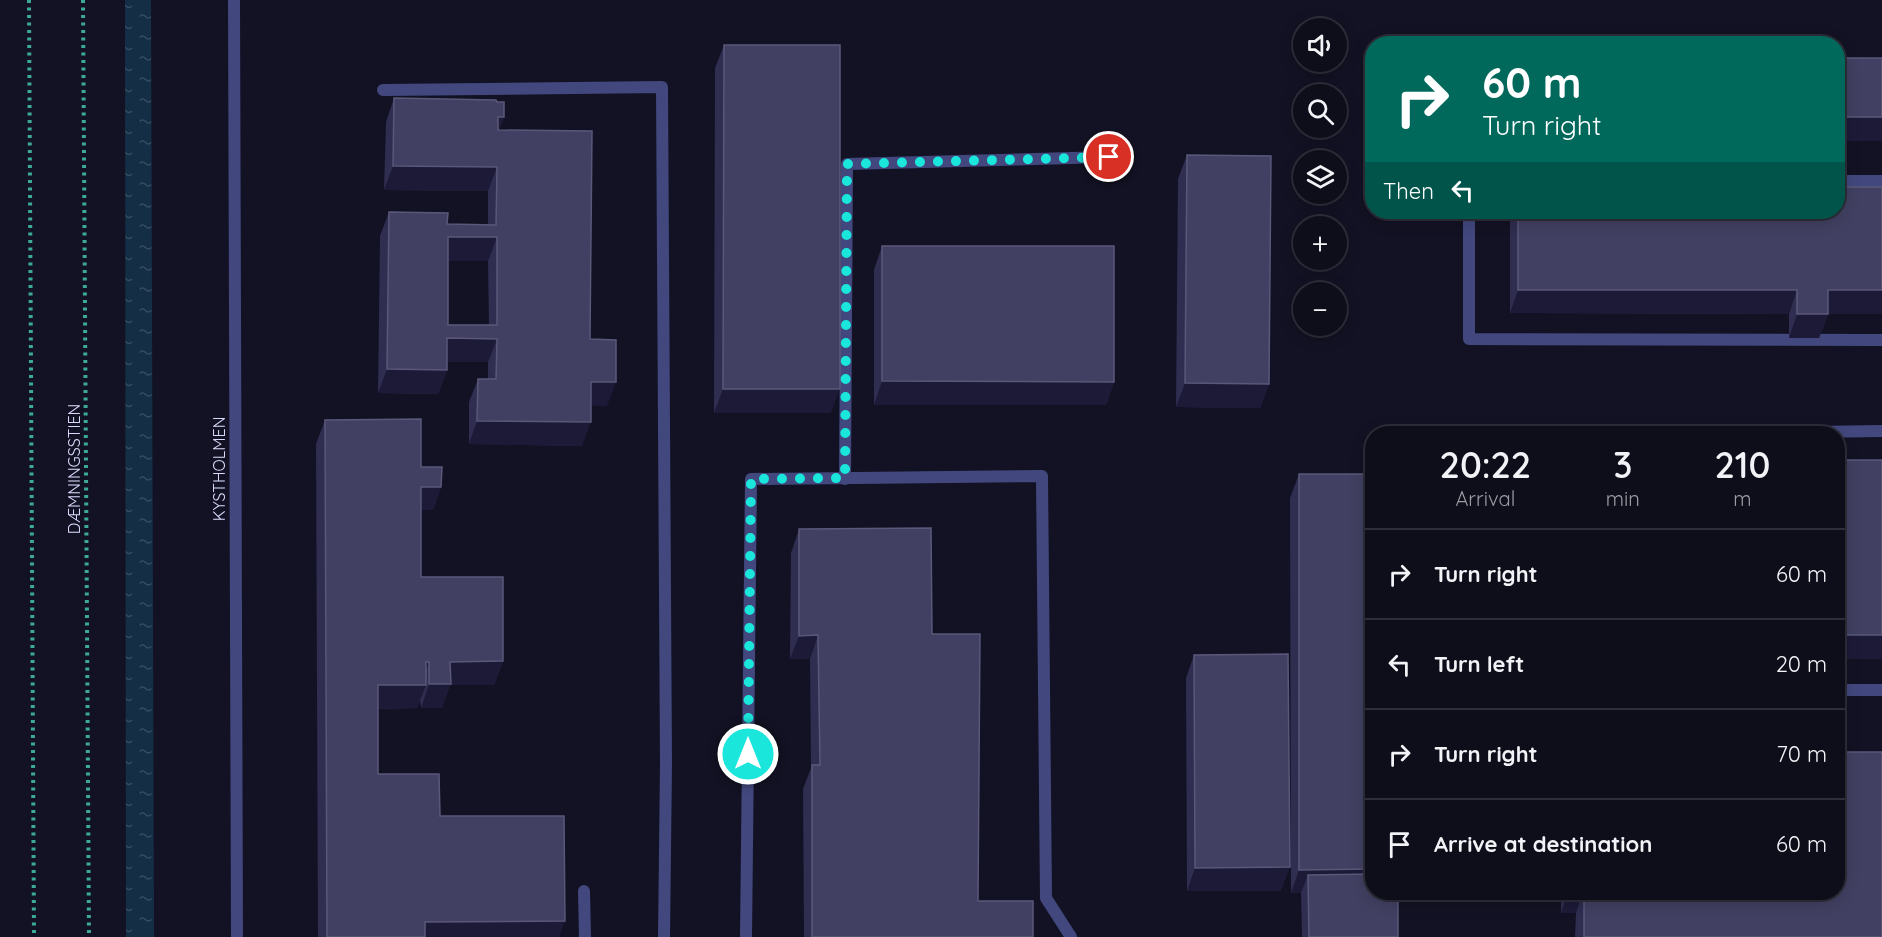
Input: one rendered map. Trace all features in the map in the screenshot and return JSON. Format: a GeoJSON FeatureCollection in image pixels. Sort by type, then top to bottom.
{"type":"FeatureCollection","features":[{"type":"Feature","properties":{"kind":"street","name":"KYSTHOLMEN"},"geometry":{"type":"LineString","coordinates":[[234,0],[237,937]]}},
{"type":"Feature","properties":{"kind":"street"},"geometry":{"type":"LineString","coordinates":[[383,90],[662,87],[666,739],[664,937]]}},
{"type":"Feature","properties":{"kind":"street"},"geometry":{"type":"LineString","coordinates":[[845,478],[847,164],[1109,157]]}},
{"type":"Feature","properties":{"kind":"street"},"geometry":{"type":"LineString","coordinates":[[1845,181],[1882,181]]}},
{"type":"Feature","properties":{"kind":"street"},"geometry":{"type":"LineString","coordinates":[[1468,219],[1469,339],[1882,340]]}},
{"type":"Feature","properties":{"kind":"street"},"geometry":{"type":"LineString","coordinates":[[1845,432],[1882,431]]}},
{"type":"Feature","properties":{"kind":"street"},"geometry":{"type":"LineString","coordinates":[[746,937],[751,479],[1042,476],[1047,898],[1071,937]]}},
{"type":"Feature","properties":{"kind":"street"},"geometry":{"type":"LineString","coordinates":[[1845,690],[1882,690]]}},
{"type":"Feature","properties":{"kind":"street"},"geometry":{"type":"LineString","coordinates":[[584,891],[585,937]]}},
{"type":"Feature","properties":{"kind":"path"},"geometry":{"type":"LineString","coordinates":[[30,0],[34,937]]}},
{"type":"Feature","properties":{"kind":"path","name":"DÆMNINGSSTIEN"},"geometry":{"type":"LineString","coordinates":[[83,0],[89,937]]}},
{"type":"Feature","properties":{"kind":"water"},"geometry":{"type":"Polygon","coordinates":[[[125,0],[151,0],[154,937],[126,937],[125,0]]]}},
{"type":"Feature","properties":{"kind":"building"},"geometry":{"type":"Polygon","coordinates":[[[724,45],[840,45],[840,389],[723,389],[724,45]]]}},
{"type":"Feature","properties":{"kind":"building"},"geometry":{"type":"Polygon","coordinates":[[[1845,58],[1882,58],[1882,117],[1845,117],[1845,58]]]}},
{"type":"Feature","properties":{"kind":"building"},"geometry":{"type":"Polygon","coordinates":[[[394,98],[496,100],[504,102],[504,117],[498,117],[498,130],[592,131],[590,339],[616,340],[616,382],[591,382],[591,422],[477,421],[478,379],[496,379],[497,339],[447,338],[447,370],[387,369],[389,212],[448,213],[447,224],[496,225],[497,167],[393,166],[394,98]],[[448,237],[448,325],[497,325],[497,237],[448,237]]]}},
{"type":"Feature","properties":{"kind":"building"},"geometry":{"type":"Polygon","coordinates":[[[1187,155],[1271,156],[1269,384],[1185,383],[1187,155]]]}},
{"type":"Feature","properties":{"kind":"building"},"geometry":{"type":"Polygon","coordinates":[[[1845,187],[1882,187],[1882,290],[1828,290],[1828,314],[1797,314],[1797,290],[1518,290],[1518,219],[1845,219],[1845,187]]]}},
{"type":"Feature","properties":{"kind":"building"},"geometry":{"type":"Polygon","coordinates":[[[882,246],[1114,246],[1114,382],[882,381],[882,246]]]}},
{"type":"Feature","properties":{"kind":"building"},"geometry":{"type":"Polygon","coordinates":[[[421,419],[421,467],[442,467],[441,487],[421,487],[421,577],[503,577],[503,661],[450,662],[451,684],[429,684],[429,662],[426,662],[426,685],[378,685],[378,774],[439,774],[440,816],[564,816],[565,921],[425,922],[425,937],[327,937],[325,420],[421,419]]]}},
{"type":"Feature","properties":{"kind":"building"},"geometry":{"type":"Polygon","coordinates":[[[1845,460],[1882,460],[1882,635],[1845,635],[1845,460]]]}},
{"type":"Feature","properties":{"kind":"building"},"geometry":{"type":"Polygon","coordinates":[[[1299,474],[1365,474],[1365,869],[1299,870],[1299,474]]]}},
{"type":"Feature","properties":{"kind":"building"},"geometry":{"type":"Polygon","coordinates":[[[931,528],[932,634],[980,634],[978,901],[1033,901],[1033,937],[812,937],[812,765],[820,765],[818,635],[799,636],[799,529],[931,528]]]}},
{"type":"Feature","properties":{"kind":"building"},"geometry":{"type":"Polygon","coordinates":[[[1288,654],[1290,867],[1195,868],[1194,655],[1288,654]]]}},
{"type":"Feature","properties":{"kind":"building"},"geometry":{"type":"Polygon","coordinates":[[[1845,752],[1882,752],[1882,937],[1584,937],[1584,900],[1845,900],[1845,752]]]}},
{"type":"Feature","properties":{"kind":"building"},"geometry":{"type":"Polygon","coordinates":[[[1365,874],[1365,900],[1398,900],[1398,937],[1309,937],[1308,875],[1365,874]]]}},
{"type":"Feature","properties":{"kind":"route"},"geometry":{"type":"LineString","coordinates":[[748,754],[751,479],[845,478],[847,164],[1109,157]]}}]}
